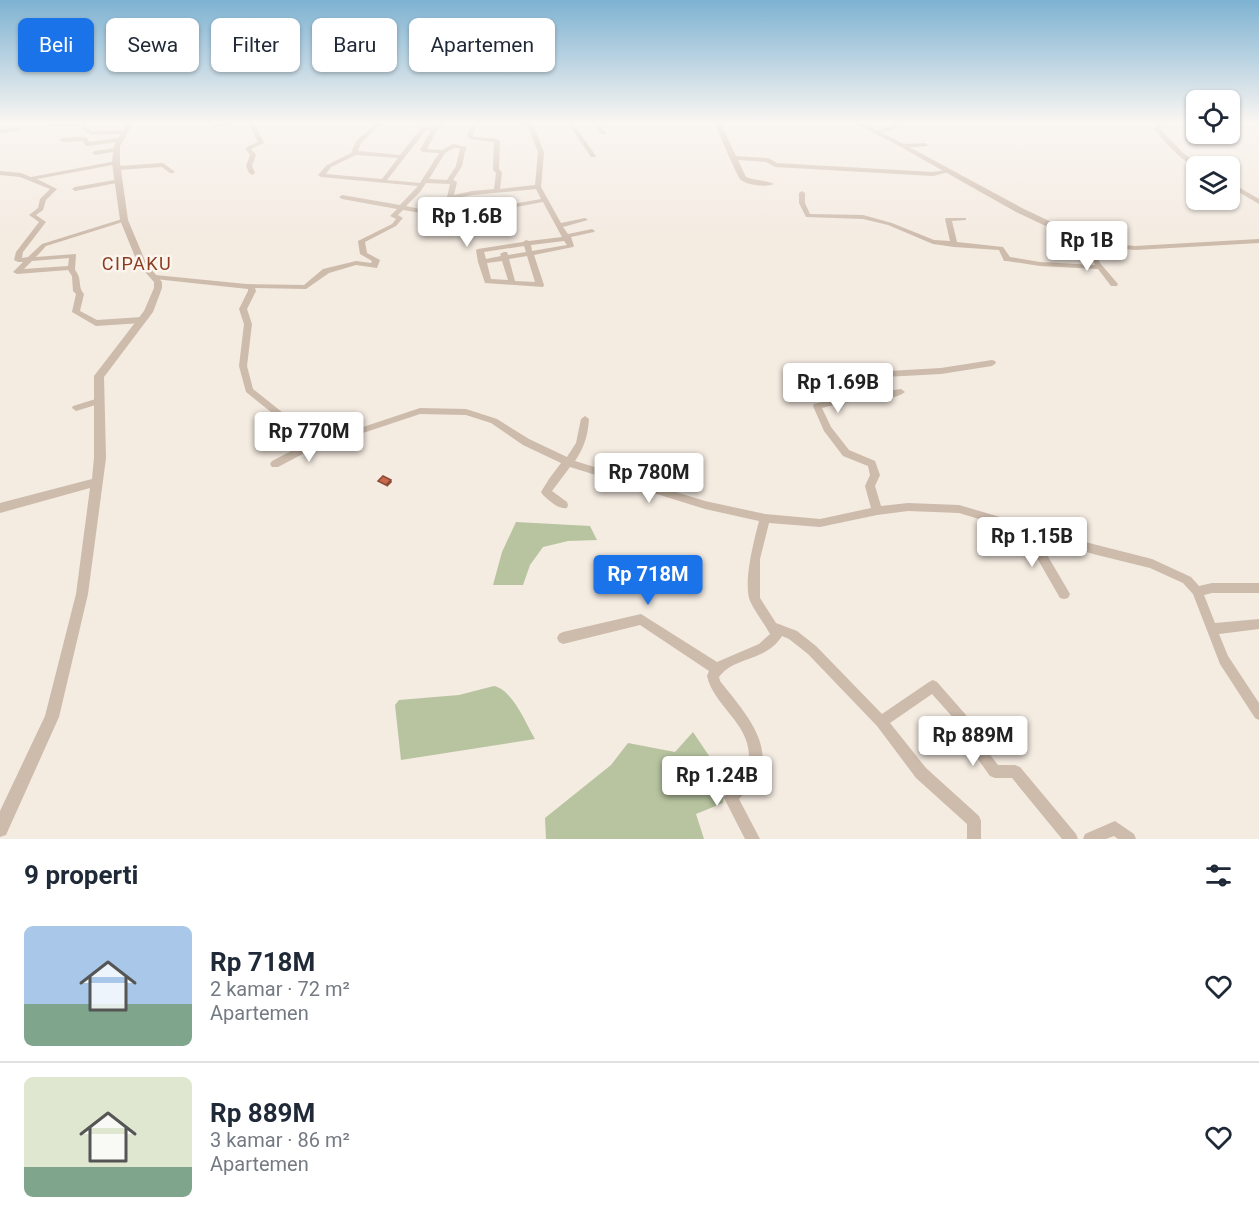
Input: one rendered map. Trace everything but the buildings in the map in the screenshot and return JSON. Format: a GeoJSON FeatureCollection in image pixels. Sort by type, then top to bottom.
{"type":"FeatureCollection","features":[{"type":"Feature","properties":{"kind":"street"},"geometry":{"type":"LineString","coordinates":[[0,829],[52,717],[82,594],[97,482],[101,434],[98,385],[101,371],[142,320],[157,294],[158,282],[142,264],[124,220],[118,161]]}},
{"type":"Feature","properties":{"kind":"street"},"geometry":{"type":"LineString","coordinates":[[251,161],[249,166],[252,173]]}},
{"type":"Feature","properties":{"kind":"street"},"geometry":{"type":"LineString","coordinates":[[339,161],[329,166],[321,175],[424,183],[449,182],[454,183],[450,198]]}},
{"type":"Feature","properties":{"kind":"street"},"geometry":{"type":"LineString","coordinates":[[384,180],[399,161]]}},
{"type":"Feature","properties":{"kind":"street"},"geometry":{"type":"LineString","coordinates":[[155,278],[248,286],[306,287],[326,271],[354,263],[375,264],[374,258],[364,254],[361,242],[395,225],[400,218],[394,215],[424,183],[437,161]]}},
{"type":"Feature","properties":{"kind":"street"},"geometry":{"type":"LineString","coordinates":[[449,182],[460,161]]}},
{"type":"Feature","properties":{"kind":"street"},"geometry":{"type":"LineString","coordinates":[[496,161],[495,170],[499,172],[497,189]]}},
{"type":"Feature","properties":{"kind":"street"},"geometry":{"type":"LineString","coordinates":[[482,262],[570,246],[561,225],[538,187],[541,161]]}},
{"type":"Feature","properties":{"kind":"street"},"geometry":{"type":"LineString","coordinates":[[735,161],[746,180],[771,184]]}},
{"type":"Feature","properties":{"kind":"street"},"geometry":{"type":"LineString","coordinates":[[767,161],[775,165],[804,165],[823,169],[840,167],[933,174],[946,172]]}},
{"type":"Feature","properties":{"kind":"street"},"geometry":{"type":"LineString","coordinates":[[928,161],[1091,244],[1135,248],[1259,241]]}},
{"type":"Feature","properties":{"kind":"street"},"geometry":{"type":"LineString","coordinates":[[29,179],[117,166],[169,169]]}},
{"type":"Feature","properties":{"kind":"street"},"geometry":{"type":"LineString","coordinates":[[0,173],[15,173],[54,189],[43,199],[41,209],[32,215],[43,222],[17,259],[28,261],[72,256],[71,268],[78,286],[77,291],[80,294],[75,310],[79,315],[96,323],[142,320]]}},
{"type":"Feature","properties":{"kind":"street"},"geometry":{"type":"LineString","coordinates":[[75,189],[120,181]]}},
{"type":"Feature","properties":{"kind":"street"},"geometry":{"type":"LineString","coordinates":[[342,198],[402,206],[421,211],[450,198],[497,189],[538,187]]}},
{"type":"Feature","properties":{"kind":"street"},"geometry":{"type":"LineString","coordinates":[[1240,190],[1259,200]]}},
{"type":"Feature","properties":{"kind":"street"},"geometry":{"type":"LineString","coordinates":[[802,193],[807,216],[863,217],[890,224],[933,242],[1000,248],[1007,259],[1021,262],[1100,267]]}},
{"type":"Feature","properties":{"kind":"street"},"geometry":{"type":"LineString","coordinates":[[484,196],[491,213],[546,200]]}},
{"type":"Feature","properties":{"kind":"street"},"geometry":{"type":"LineString","coordinates":[[954,245],[948,219],[964,219]]}},
{"type":"Feature","properties":{"kind":"street"},"geometry":{"type":"LineString","coordinates":[[71,268],[18,272],[44,244],[124,220]]}},
{"type":"Feature","properties":{"kind":"street"},"geometry":{"type":"LineString","coordinates":[[561,225],[585,220]]}},
{"type":"Feature","properties":{"kind":"street"},"geometry":{"type":"LineString","coordinates":[[526,243],[540,285],[488,281],[480,250],[592,231]]}},
{"type":"Feature","properties":{"kind":"street"},"geometry":{"type":"LineString","coordinates":[[1091,244],[1100,267],[1114,284]]}},
{"type":"Feature","properties":{"kind":"street"},"geometry":{"type":"LineString","coordinates":[[502,246],[512,283]]}},
{"type":"Feature","properties":{"kind":"street"},"geometry":{"type":"LineString","coordinates":[[248,286],[252,291],[243,309],[248,324],[243,366],[249,390],[257,399],[289,422],[308,432],[329,436]]}},
{"type":"Feature","properties":{"kind":"street"},"geometry":{"type":"LineString","coordinates":[[865,394],[860,375],[941,371],[992,363]]}},
{"type":"Feature","properties":{"kind":"street"},"geometry":{"type":"LineString","coordinates":[[854,376],[851,380],[865,394]]}},
{"type":"Feature","properties":{"kind":"street"},"geometry":{"type":"LineString","coordinates":[[877,511],[870,484],[874,469],[846,453],[827,429],[817,408],[818,405],[875,392],[880,396],[901,392]]}},
{"type":"Feature","properties":{"kind":"street"},"geometry":{"type":"LineString","coordinates":[[76,408],[99,401]]}},
{"type":"Feature","properties":{"kind":"street"},"geometry":{"type":"LineString","coordinates":[[275,464],[329,436],[363,430],[420,411],[466,412],[494,421],[526,442],[570,463],[655,491],[765,518],[820,523],[877,511],[930,506],[959,509],[1152,564],[1187,580],[1197,591],[1224,660],[1259,714]]}},
{"type":"Feature","properties":{"kind":"street"},"geometry":{"type":"LineString","coordinates":[[563,505],[546,492],[570,463],[582,443],[585,419]]}},
{"type":"Feature","properties":{"kind":"street"},"geometry":{"type":"LineString","coordinates":[[0,508],[97,482]]}},
{"type":"Feature","properties":{"kind":"street"},"geometry":{"type":"LineString","coordinates":[[753,839],[731,798],[753,773],[756,750],[753,736],[715,684],[712,676],[717,669],[770,643],[777,634],[776,628],[755,599],[754,592],[755,559],[765,518]]}},
{"type":"Feature","properties":{"kind":"street"},"geometry":{"type":"LineString","coordinates":[[1026,529],[1064,594]]}},
{"type":"Feature","properties":{"kind":"street"},"geometry":{"type":"LineString","coordinates":[[1197,591],[1212,588],[1259,588]]}},
{"type":"Feature","properties":{"kind":"street"},"geometry":{"type":"LineString","coordinates":[[563,638],[641,619],[717,669]]}},
{"type":"Feature","properties":{"kind":"street"},"geometry":{"type":"LineString","coordinates":[[1211,629],[1259,624]]}},
{"type":"Feature","properties":{"kind":"street"},"geometry":{"type":"LineString","coordinates":[[776,628],[793,635],[812,650],[881,722],[921,773],[974,821],[974,839]]}},
{"type":"Feature","properties":{"kind":"street"},"geometry":{"type":"LineString","coordinates":[[881,722],[933,686],[962,719],[966,733],[994,771],[1011,769],[1015,772],[1071,839]]}},
{"type":"Feature","properties":{"kind":"street"},"geometry":{"type":"LineString","coordinates":[[1090,839],[1115,828],[1129,839]]}},
{"type":"Feature","properties":{"kind":"green space"},"geometry":{"type":"Polygon","coordinates":[[[516,522],[590,526],[597,540],[568,541],[543,547],[530,565],[523,585],[493,585],[502,552],[516,522]]]}},
{"type":"Feature","properties":{"kind":"green space"},"geometry":{"type":"Polygon","coordinates":[[[494,686],[501,689],[513,701],[535,739],[401,760],[395,705],[399,700],[459,695],[494,686]]]}},
{"type":"Feature","properties":{"kind":"green space"},"geometry":{"type":"Polygon","coordinates":[[[693,732],[726,781],[723,803],[696,814],[704,839],[546,839],[545,818],[611,765],[628,743],[675,752],[693,732]]]}},
{"type":"Feature","properties":{"kind":"district","name":"CIPAKU"},"geometry":{"type":"Point","coordinates":[137,264]}}]}
